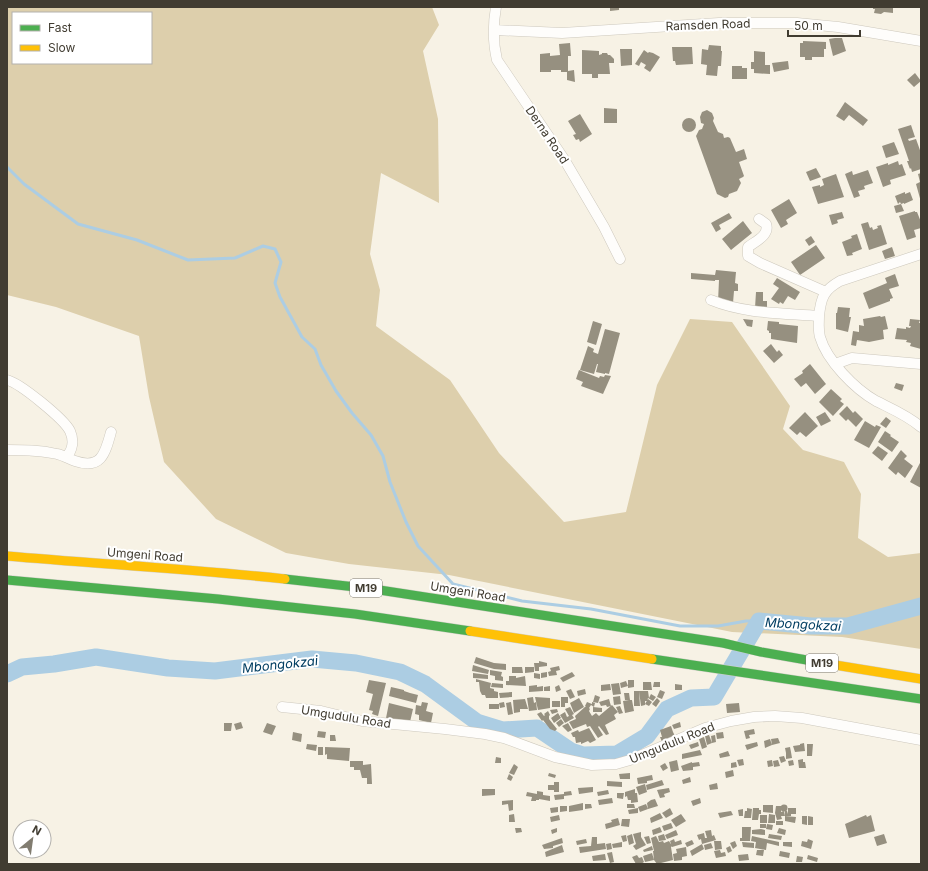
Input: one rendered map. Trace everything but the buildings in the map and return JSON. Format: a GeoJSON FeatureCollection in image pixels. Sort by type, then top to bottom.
{"type":"FeatureCollection","features":[{"type":"Feature","properties":{"kind":"highway","name":"Umgeni Road"},"geometry":{"type":"LineString","coordinates":[[7,556],[96,564],[221,572],[373,589],[723,643],[769,653],[921,679]]}},
{"type":"Feature","properties":{"kind":"highway","name":"M19"},"geometry":{"type":"LineString","coordinates":[[7,580],[218,599],[355,614],[921,699]]}},
{"type":"Feature","properties":{"kind":"street","name":"Derna Road"},"geometry":{"type":"LineString","coordinates":[[496,7],[494,30],[497,60],[564,159],[604,226],[620,259]]}},
{"type":"Feature","properties":{"kind":"street","name":"Ramsden Road"},"geometry":{"type":"LineString","coordinates":[[494,30],[562,33],[719,23],[798,23],[838,27],[921,41]]}},
{"type":"Feature","properties":{"kind":"street"},"geometry":{"type":"LineString","coordinates":[[758,219],[766,224],[767,230],[765,234],[748,247],[748,256],[760,263],[826,292]]}},
{"type":"Feature","properties":{"kind":"street"},"geometry":{"type":"LineString","coordinates":[[921,254],[840,281],[829,288],[826,292],[822,301],[819,316],[819,335],[822,342],[849,381],[860,391],[876,401],[905,415],[921,427]]}},
{"type":"Feature","properties":{"kind":"street"},"geometry":{"type":"LineString","coordinates":[[711,300],[730,307],[742,309],[819,316]]}},
{"type":"Feature","properties":{"kind":"street"},"geometry":{"type":"LineString","coordinates":[[836,364],[852,358],[921,364]]}},
{"type":"Feature","properties":{"kind":"street"},"geometry":{"type":"LineString","coordinates":[[7,380],[14,382],[24,389],[68,428],[72,437],[72,447],[66,458]]}},
{"type":"Feature","properties":{"kind":"street"},"geometry":{"type":"LineString","coordinates":[[7,450],[39,450],[59,454],[66,458],[85,464],[93,463],[100,460],[103,456],[107,448],[111,432]]}},
{"type":"Feature","properties":{"kind":"street","name":"Umgudulu Road"},"geometry":{"type":"LineString","coordinates":[[282,707],[321,711],[362,721],[485,734],[504,738],[555,757],[592,765],[616,764],[630,760],[705,728],[730,721],[754,717],[775,716],[802,718],[921,740]]}},
{"type":"Feature","properties":{"kind":"shaded area"},"geometry":{"type":"Polygon","coordinates":[[[7,7],[432,7],[439,25],[423,51],[438,119],[439,203],[381,173],[370,254],[380,290],[376,326],[450,380],[499,453],[564,522],[626,512],[657,385],[690,319],[732,322],[790,406],[783,429],[803,450],[844,462],[861,494],[858,538],[888,557],[921,553],[921,649],[842,637],[732,632],[449,575],[349,564],[286,553],[216,519],[164,462],[149,397],[139,336],[56,307],[7,295],[7,7]]]}},
{"type":"Feature","properties":{"kind":"waterway"},"geometry":{"type":"LineString","coordinates":[[7,167],[24,184],[78,224],[137,240],[188,260],[235,258],[263,246],[275,249],[281,262],[275,283],[280,297],[302,337],[315,349],[321,365],[336,391],[371,435],[383,456],[390,482],[406,522],[418,546],[453,584],[522,601],[591,609],[680,626],[718,626],[746,621],[759,621]]}},
{"type":"Feature","properties":{"kind":"waterway","name":"Mbongokzai"},"geometry":{"type":"LineString","coordinates":[[7,674],[22,667],[54,664],[96,657],[168,668],[215,671],[312,659],[356,663],[400,672],[425,684],[477,722],[503,730],[537,728],[571,751],[583,755],[617,754],[647,736],[667,709],[691,698],[714,697],[759,621],[811,626],[848,626],[921,606]]}},
{"type":"Feature","properties":{"kind":"traffic: fast"},"geometry":{"type":"LineString","coordinates":[[285,579],[373,589],[723,643],[761,652],[835,665]]}},
{"type":"Feature","properties":{"kind":"traffic: fast"},"geometry":{"type":"LineString","coordinates":[[7,580],[218,599],[355,614],[470,631]]}},
{"type":"Feature","properties":{"kind":"traffic: fast"},"geometry":{"type":"LineString","coordinates":[[652,659],[921,699]]}},
{"type":"Feature","properties":{"kind":"traffic: slow"},"geometry":{"type":"LineString","coordinates":[[7,556],[215,572],[285,579]]}},
{"type":"Feature","properties":{"kind":"traffic: slow"},"geometry":{"type":"LineString","coordinates":[[470,631],[652,659]]}},
{"type":"Feature","properties":{"kind":"traffic: slow"},"geometry":{"type":"LineString","coordinates":[[835,665],[921,679]]}}]}
